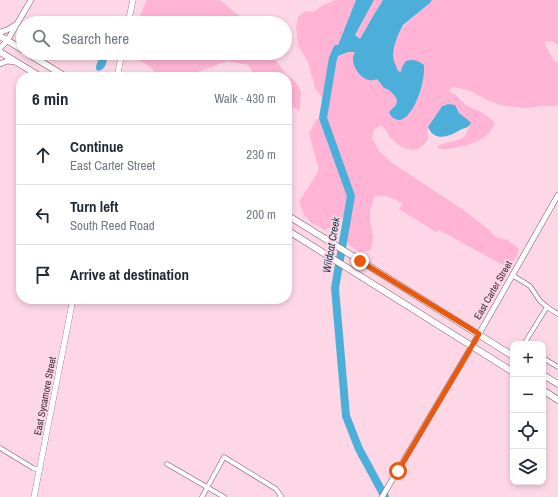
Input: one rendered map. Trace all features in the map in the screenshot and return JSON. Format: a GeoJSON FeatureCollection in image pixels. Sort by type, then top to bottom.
{"type":"FeatureCollection","features":[{"type":"Feature","properties":{"kind":"main road"},"geometry":{"type":"LineString","coordinates":[[130,16],[133,0]]}},
{"type":"Feature","properties":{"kind":"main road"},"geometry":{"type":"LineString","coordinates":[[0,36],[16,46]]}},
{"type":"Feature","properties":{"kind":"main road"},"geometry":{"type":"LineString","coordinates":[[0,52],[33,72]]}},
{"type":"Feature","properties":{"kind":"main road"},"geometry":{"type":"LineString","coordinates":[[38,60],[58,72]]}},
{"type":"Feature","properties":{"kind":"main road"},"geometry":{"type":"LineString","coordinates":[[118,72],[121,60]]}},
{"type":"Feature","properties":{"kind":"main road"},"geometry":{"type":"LineString","coordinates":[[292,218],[510,354]]}},
{"type":"Feature","properties":{"kind":"main road"},"geometry":{"type":"LineString","coordinates":[[292,233],[510,370]]}},
{"type":"Feature","properties":{"kind":"main road","name":"East Sycamore Street"},"geometry":{"type":"LineString","coordinates":[[34,497],[72,304]]}},
{"type":"Feature","properties":{"kind":"main road"},"geometry":{"type":"LineString","coordinates":[[546,377],[558,384]]}},
{"type":"Feature","properties":{"kind":"main road"},"geometry":{"type":"LineString","coordinates":[[546,392],[558,400]]}},
{"type":"Feature","properties":{"kind":"street"},"geometry":{"type":"LineString","coordinates":[[23,16],[32,0]]}},
{"type":"Feature","properties":{"kind":"street"},"geometry":{"type":"LineString","coordinates":[[0,32],[8,30],[16,24]]}},
{"type":"Feature","properties":{"kind":"street"},"geometry":{"type":"LineString","coordinates":[[0,48],[8,41],[16,27]]}},
{"type":"Feature","properties":{"kind":"street"},"geometry":{"type":"LineString","coordinates":[[0,64],[7,61],[17,62]]}},
{"type":"Feature","properties":{"kind":"street","name":"East Carter Street"},"geometry":{"type":"LineString","coordinates":[[382,497],[479,334],[558,195]]}},
{"type":"Feature","properties":{"kind":"street"},"geometry":{"type":"LineString","coordinates":[[512,275],[530,286],[540,301],[558,314]]}},
{"type":"Feature","properties":{"kind":"street"},"geometry":{"type":"LineString","coordinates":[[526,341],[547,307]]}},
{"type":"Feature","properties":{"kind":"street"},"geometry":{"type":"LineString","coordinates":[[546,360],[558,367]]}},
{"type":"Feature","properties":{"kind":"street"},"geometry":{"type":"LineString","coordinates":[[1,450],[39,470]]}},
{"type":"Feature","properties":{"kind":"street"},"geometry":{"type":"LineString","coordinates":[[202,497],[224,457],[270,484],[276,489],[281,497]]}},
{"type":"Feature","properties":{"kind":"street"},"geometry":{"type":"LineString","coordinates":[[166,464],[224,497]]}},
{"type":"Feature","properties":{"kind":"shaded area"},"geometry":{"type":"Polygon","coordinates":[[[147,0],[217,0],[221,1],[240,16],[140,16],[147,0]]]}},
{"type":"Feature","properties":{"kind":"shaded area"},"geometry":{"type":"Polygon","coordinates":[[[335,0],[356,0],[334,58],[348,52],[355,52],[384,88],[396,97],[396,105],[389,112],[410,113],[419,95],[424,74],[398,71],[393,55],[394,47],[403,26],[432,0],[558,0],[558,45],[549,41],[544,43],[554,61],[558,63],[558,105],[528,108],[506,106],[497,104],[468,90],[453,87],[449,91],[457,96],[465,105],[481,112],[495,122],[489,133],[478,141],[459,147],[446,149],[438,148],[438,146],[442,144],[463,137],[467,133],[470,125],[468,120],[448,104],[442,106],[429,126],[428,140],[417,149],[413,150],[405,148],[397,144],[381,125],[374,130],[372,138],[379,151],[392,163],[465,211],[489,230],[495,237],[507,240],[517,247],[519,250],[514,261],[508,266],[505,266],[439,230],[436,232],[399,209],[403,204],[387,196],[375,196],[370,209],[370,222],[373,237],[371,250],[360,252],[349,245],[344,236],[348,212],[338,223],[325,230],[312,223],[304,215],[299,202],[319,170],[309,133],[317,119],[323,118],[326,102],[315,88],[308,62],[298,45],[296,28],[298,17],[305,11],[314,12],[320,7],[335,0]]]}},
{"type":"Feature","properties":{"kind":"shaded area"},"geometry":{"type":"Polygon","coordinates":[[[374,0],[383,0],[360,39],[355,35],[374,0]]]}},
{"type":"Feature","properties":{"kind":"shaded area"},"geometry":{"type":"Polygon","coordinates":[[[138,60],[275,60],[285,72],[253,72],[248,65],[227,61],[198,72],[154,72],[145,63],[138,60]]]}},
{"type":"Feature","properties":{"kind":"shaded area"},"geometry":{"type":"Polygon","coordinates":[[[292,79],[296,82],[301,91],[299,111],[292,107],[292,79]]]}},
{"type":"Feature","properties":{"kind":"water"},"geometry":{"type":"Polygon","coordinates":[[[356,0],[374,0],[355,35],[360,39],[383,0],[432,0],[403,25],[394,47],[394,61],[398,71],[401,72],[402,67],[408,60],[415,60],[424,65],[423,79],[417,99],[408,115],[400,120],[391,116],[389,112],[396,105],[397,100],[394,95],[389,90],[384,88],[377,79],[369,80],[365,78],[355,68],[353,58],[355,52],[348,52],[333,58],[356,0]]]}},
{"type":"Feature","properties":{"kind":"water"},"geometry":{"type":"Polygon","coordinates":[[[99,60],[106,60],[104,68],[98,71],[96,69],[99,60]]]}},
{"type":"Feature","properties":{"kind":"water"},"geometry":{"type":"Polygon","coordinates":[[[448,104],[455,105],[459,113],[471,123],[467,127],[451,135],[442,137],[434,135],[428,127],[442,106],[448,104]]]}},
{"type":"Feature","properties":{"kind":"waterway","name":"Wildcat Creek"},"geometry":{"type":"LineString","coordinates":[[337,49],[333,58],[323,118],[351,196],[335,288],[346,416],[359,449],[385,497]]}},
{"type":"Feature","properties":{"kind":"route"},"geometry":{"type":"LineString","coordinates":[[360,261],[479,334],[398,471]]}}]}
